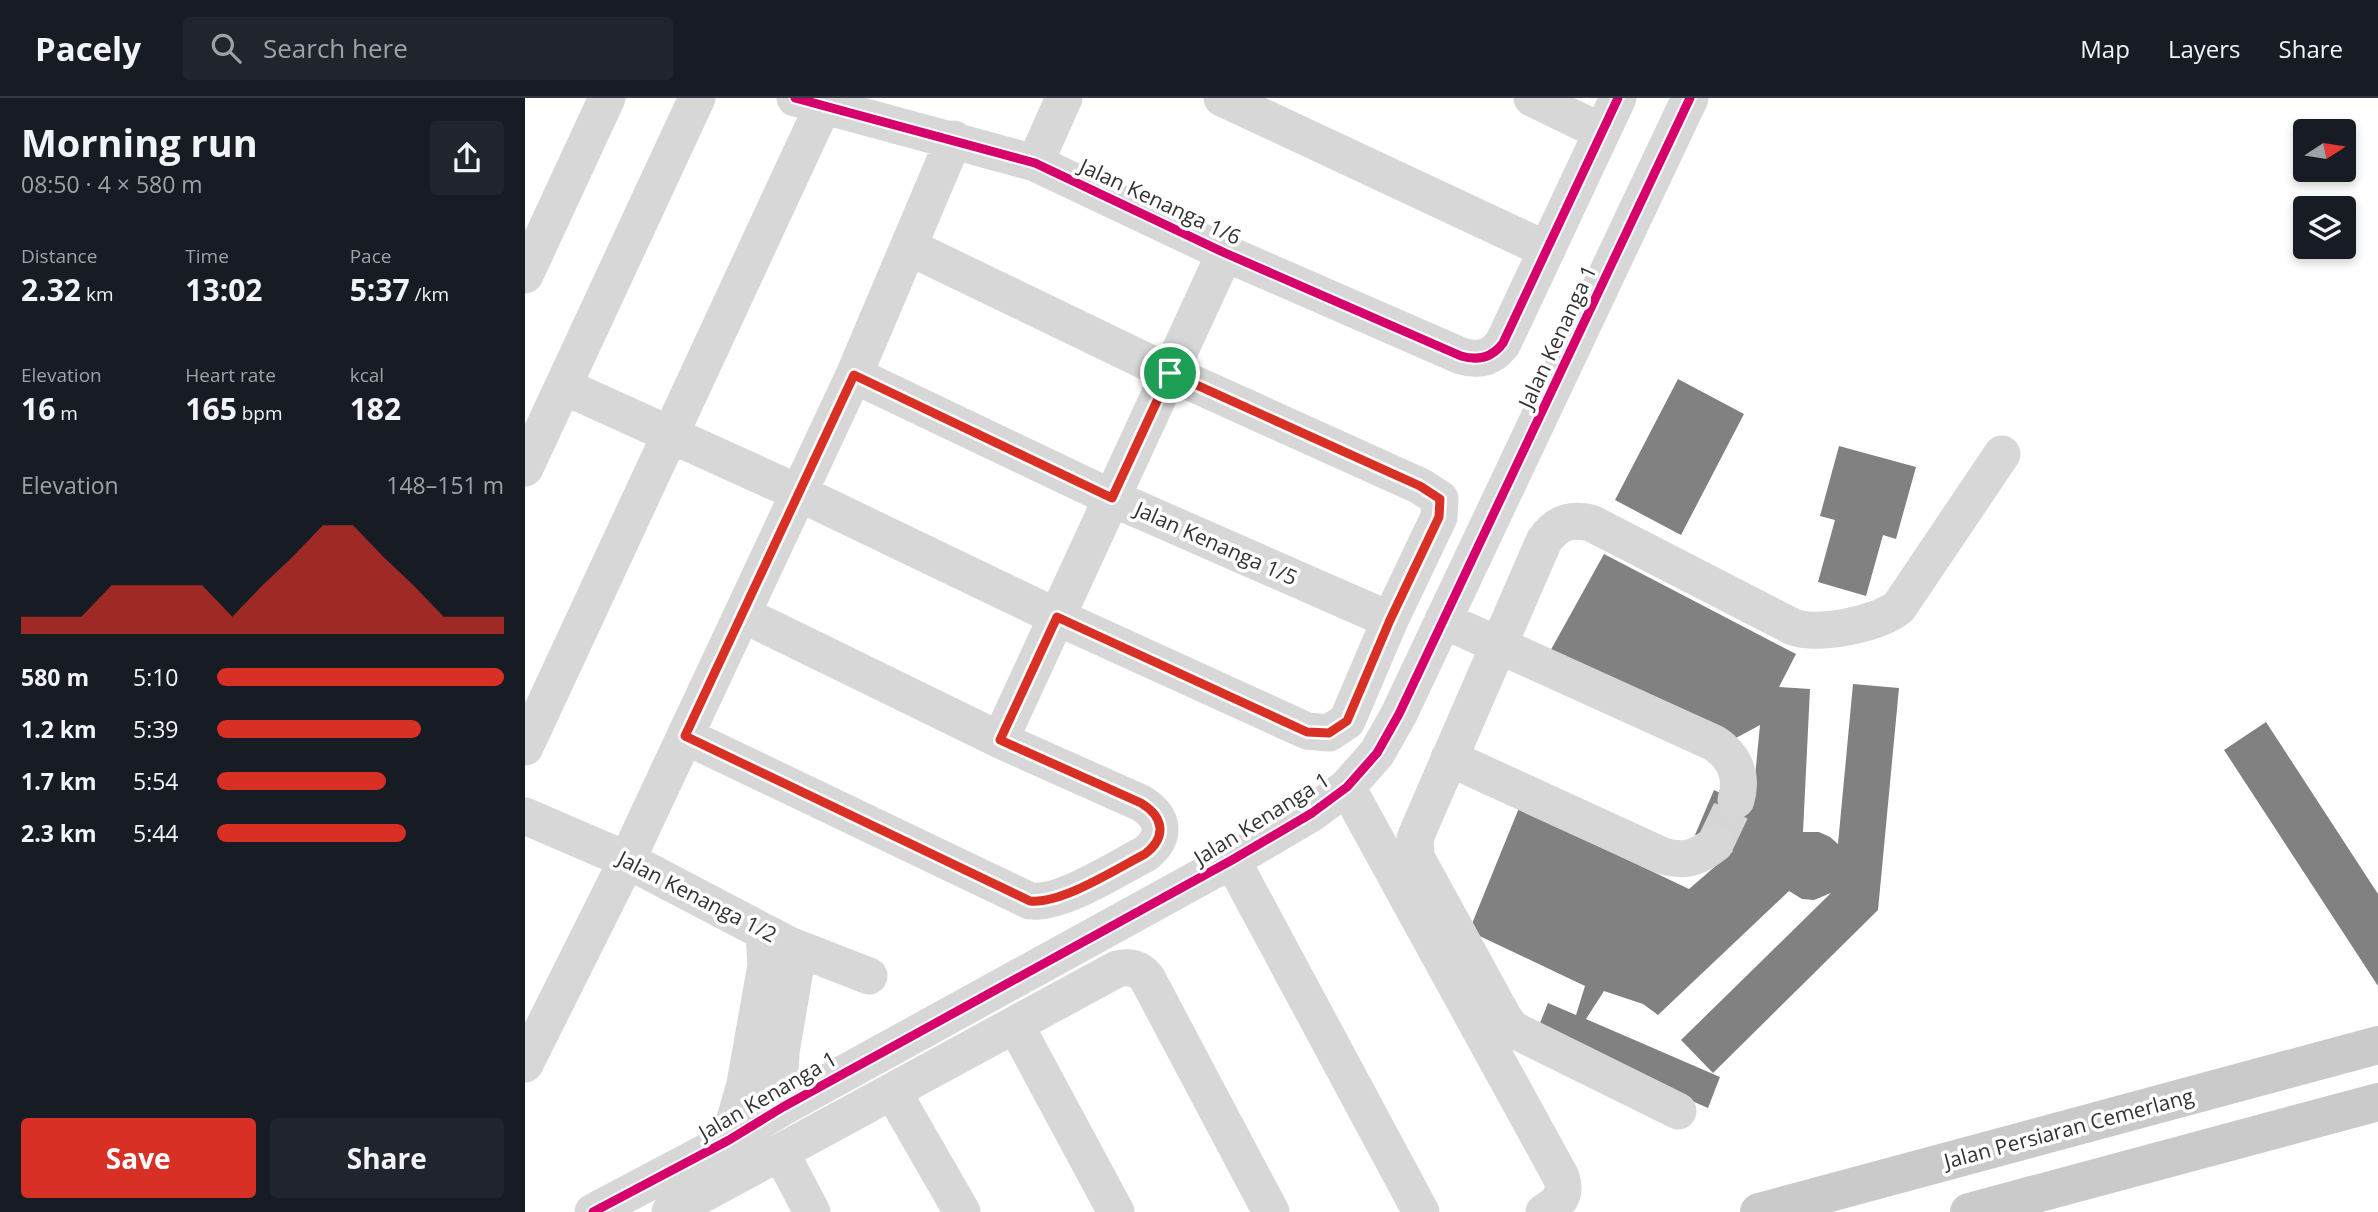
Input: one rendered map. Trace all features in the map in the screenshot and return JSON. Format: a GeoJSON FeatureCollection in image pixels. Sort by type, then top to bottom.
{"type":"FeatureCollection","features":[{"type":"Feature","properties":{"kind":"main road","name":"Jalan Persiaran Cemerlang"},"geometry":{"type":"LineString","coordinates":[[1759,1212],[2378,1045]]}},
{"type":"Feature","properties":{"kind":"main road"},"geometry":{"type":"LineString","coordinates":[[1969,1212],[2378,1102]]}},
{"type":"Feature","properties":{"kind":"street"},"geometry":{"type":"LineString","coordinates":[[525,275],[607,98]]}},
{"type":"Feature","properties":{"kind":"street"},"geometry":{"type":"LineString","coordinates":[[525,468],[697,98]]}},
{"type":"Feature","properties":{"kind":"street"},"geometry":{"type":"LineString","coordinates":[[1035,163],[1064,98]]}},
{"type":"Feature","properties":{"kind":"street"},"geometry":{"type":"LineString","coordinates":[[1222,98],[1547,250],[1618,98]]}},
{"type":"Feature","properties":{"kind":"street"},"geometry":{"type":"LineString","coordinates":[[1532,98],[1602,132]]}},
{"type":"Feature","properties":{"kind":"street","name":"Jalan Kenanga 1"},"geometry":{"type":"LineString","coordinates":[[593,1212],[729,1140],[783,1107],[1232,860],[1312,813],[1347,787],[1377,752],[1399,714],[1690,98]]}},
{"type":"Feature","properties":{"kind":"street"},"geometry":{"type":"LineString","coordinates":[[525,747],[670,435],[809,102]]}},
{"type":"Feature","properties":{"kind":"street","name":"Jalan Kenanga 1/6"},"geometry":{"type":"LineString","coordinates":[[809,102],[1035,163],[1225,253],[1461,356],[1477,359],[1498,349],[1547,250]]}},
{"type":"Feature","properties":{"kind":"street"},"geometry":{"type":"LineString","coordinates":[[525,1064],[627,860],[854,375],[954,139]]}},
{"type":"Feature","properties":{"kind":"street"},"geometry":{"type":"LineString","coordinates":[[563,386],[799,493],[1057,617],[1307,732],[1329,733],[1347,721],[1390,620],[1439,517],[1440,499],[1420,486],[1170,373],[909,247]]}},
{"type":"Feature","properties":{"kind":"street"},"geometry":{"type":"LineString","coordinates":[[1000,740],[1225,253]]}},
{"type":"Feature","properties":{"kind":"street","name":"Jalan Kenanga 1/5"},"geometry":{"type":"LineString","coordinates":[[854,375],[1112,498],[1390,620]]}},
{"type":"Feature","properties":{"kind":"street"},"geometry":{"type":"LineString","coordinates":[[1678,1111],[1517,1033],[1507,1024],[1416,857],[1418,831],[1544,541],[1552,529],[1564,522],[1578,520],[1591,523],[1800,629],[1821,630],[1885,616],[1904,600],[2002,454]]}},
{"type":"Feature","properties":{"kind":"street"},"geometry":{"type":"LineString","coordinates":[[685,736],[1030,901],[1059,898],[1145,854],[1153,848],[1158,839],[1158,819],[1152,810],[1141,803],[1000,740],[742,614]]}},
{"type":"Feature","properties":{"kind":"street"},"geometry":{"type":"LineString","coordinates":[[1443,620],[1726,750],[1739,774],[1740,788],[1736,800]]}},
{"type":"Feature","properties":{"kind":"street"},"geometry":{"type":"LineString","coordinates":[[1450,758],[1663,856],[1677,860],[1690,859],[1703,854],[1715,844]]}},
{"type":"Feature","properties":{"kind":"street"},"geometry":{"type":"LineString","coordinates":[[1347,787],[1561,1177],[1563,1194],[1559,1201],[1544,1212]]}},
{"type":"Feature","properties":{"kind":"street","name":"Jalan Kenanga 1/2"},"geometry":{"type":"LineString","coordinates":[[525,816],[627,860],[777,939],[869,976]]}},
{"type":"Feature","properties":{"kind":"street"},"geometry":{"type":"LineString","coordinates":[[1232,860],[1421,1212]]}},
{"type":"Feature","properties":{"kind":"street"},"geometry":{"type":"LineString","coordinates":[[729,1140],[745,1084],[766,965],[777,939],[796,964],[781,1052],[783,1107]]}},
{"type":"Feature","properties":{"kind":"street"},"geometry":{"type":"LineString","coordinates":[[670,1212],[1117,969],[1126,967],[1142,971],[1271,1212]]}},
{"type":"Feature","properties":{"kind":"street"},"geometry":{"type":"LineString","coordinates":[[1016,1026],[1116,1212]]}},
{"type":"Feature","properties":{"kind":"street"},"geometry":{"type":"LineString","coordinates":[[893,1092],[963,1212]]}},
{"type":"Feature","properties":{"kind":"street"},"geometry":{"type":"LineString","coordinates":[[781,1153],[812,1212]]}},
{"type":"Feature","properties":{"kind":"building"},"geometry":{"type":"Polygon","coordinates":[[[1678,379],[1744,414],[1681,535],[1615,500],[1678,379]]]}},
{"type":"Feature","properties":{"kind":"building"},"geometry":{"type":"Polygon","coordinates":[[[1839,446],[1916,467],[1896,539],[1883,535],[1866,596],[1818,582],[1835,520],[1820,516],[1839,446]]]}},
{"type":"Feature","properties":{"kind":"building"},"geometry":{"type":"Polygon","coordinates":[[[1604,554],[1796,654],[1779,687],[1810,689],[1803,832],[1819,832],[1838,844],[1853,684],[1899,688],[1878,910],[1713,1073],[1681,1040],[1831,893],[1814,900],[1802,899],[1789,891],[1658,1015],[1643,1004],[1604,991],[1586,1019],[1720,1077],[1708,1108],[1536,1033],[1548,1003],[1576,1015],[1585,986],[1469,931],[1519,808],[1689,889],[1733,851],[1695,835],[1714,790],[1752,808],[1760,725],[1736,738],[1548,655],[1604,554]]]}},
{"type":"Feature","properties":{"kind":"building"},"geometry":{"type":"Polygon","coordinates":[[[2266,722],[2378,894],[2378,986],[2224,750],[2266,722]]]}},
{"type":"Feature","properties":{"kind":"tunnel"},"geometry":{"type":"LineString","coordinates":[[1715,844],[1736,800]]}},
{"type":"Feature","properties":{"kind":"cycle path"},"geometry":{"type":"LineString","coordinates":[[795,98],[1035,163],[1225,253],[1461,356],[1473,358],[1489,355],[1503,343],[1618,98]]}},
{"type":"Feature","properties":{"kind":"cycle path"},"geometry":{"type":"LineString","coordinates":[[593,1212],[729,1140],[783,1107],[1232,860],[1312,813],[1347,787],[1377,753],[1399,714],[1690,98]]}},
{"type":"Feature","properties":{"kind":"route"},"geometry":{"type":"LineString","coordinates":[[1170,373],[1420,486],[1440,499],[1439,517],[1390,620],[1347,721],[1329,733],[1307,732],[1057,617],[1000,740],[1141,803],[1152,810],[1158,819],[1160,830],[1153,848],[1145,854],[1059,898],[1039,902],[1030,901],[685,736],[854,375],[1112,498],[1170,373]]}}]}
